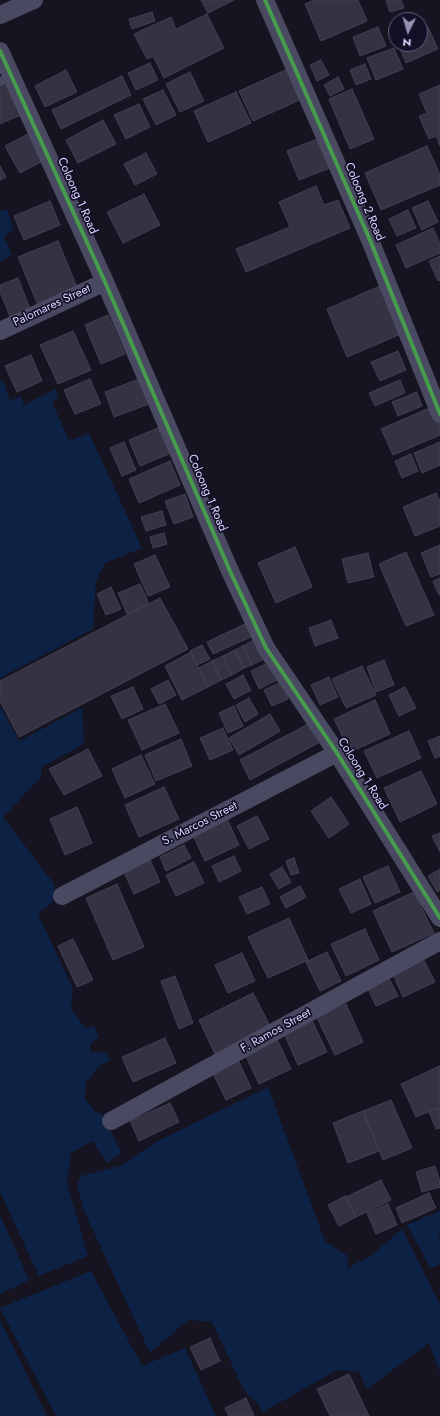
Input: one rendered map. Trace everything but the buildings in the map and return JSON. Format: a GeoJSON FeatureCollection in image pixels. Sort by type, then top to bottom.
{"type":"FeatureCollection","features":[{"type":"Feature","properties":{"kind":"street"},"geometry":{"type":"LineString","coordinates":[[0,15],[34,0]]}},
{"type":"Feature","properties":{"kind":"street","name":"Coloong 2 Road"},"geometry":{"type":"LineString","coordinates":[[265,0],[370,240],[440,414]]}},
{"type":"Feature","properties":{"kind":"street","name":"Coloong 1 Road"},"geometry":{"type":"LineString","coordinates":[[0,51],[6,79],[105,282],[227,564],[266,648],[337,753],[440,918]]}},
{"type":"Feature","properties":{"kind":"street","name":"Palomares Street"},"geometry":{"type":"LineString","coordinates":[[0,331],[105,282]]}},
{"type":"Feature","properties":{"kind":"street","name":"S. Marcos Street"},"geometry":{"type":"LineString","coordinates":[[62,896],[337,753]]}},
{"type":"Feature","properties":{"kind":"street","name":"F. Ramos Street"},"geometry":{"type":"LineString","coordinates":[[111,1121],[440,941]]}},
{"type":"Feature","properties":{"kind":"water"},"geometry":{"type":"Polygon","coordinates":[[[7,209],[14,229],[4,236],[12,255],[0,262],[0,212],[7,209]]]}},
{"type":"Feature","properties":{"kind":"water"},"geometry":{"type":"Polygon","coordinates":[[[3,380],[10,401],[21,396],[24,405],[55,389],[58,397],[52,402],[69,441],[89,433],[142,548],[105,563],[96,581],[93,629],[0,678],[0,382],[3,380]]]}},
{"type":"Feature","properties":{"kind":"water"},"geometry":{"type":"Polygon","coordinates":[[[0,706],[19,741],[82,708],[84,744],[41,767],[41,777],[3,817],[54,884],[56,899],[38,914],[73,989],[71,1008],[85,1028],[94,1026],[99,1037],[90,1044],[91,1053],[106,1052],[110,1061],[101,1065],[85,1083],[85,1099],[95,1111],[102,1115],[122,1153],[107,1163],[92,1141],[71,1153],[67,1184],[88,1256],[39,1276],[0,1192],[0,706]]]}},
{"type":"Feature","properties":{"kind":"water"},"geometry":{"type":"Polygon","coordinates":[[[268,1087],[325,1241],[348,1256],[347,1268],[371,1256],[402,1229],[440,1305],[440,1373],[429,1343],[367,1389],[359,1372],[337,1370],[263,1412],[256,1401],[245,1392],[212,1322],[188,1320],[150,1353],[85,1213],[77,1186],[81,1176],[120,1166],[156,1142],[268,1087]]]}},
{"type":"Feature","properties":{"kind":"water"},"geometry":{"type":"Polygon","coordinates":[[[440,1211],[440,1233],[438,1237],[440,1240],[440,1264],[435,1267],[430,1267],[407,1225],[440,1211]]]}},
{"type":"Feature","properties":{"kind":"water"},"geometry":{"type":"Polygon","coordinates":[[[0,1215],[29,1280],[0,1294],[0,1215]]]}},
{"type":"Feature","properties":{"kind":"water"},"geometry":{"type":"Polygon","coordinates":[[[91,1271],[142,1366],[185,1348],[216,1416],[56,1416],[0,1308],[91,1271]]]}},
{"type":"Feature","properties":{"kind":"water"},"geometry":{"type":"Polygon","coordinates":[[[0,1320],[47,1416],[0,1416],[0,1320]]]}},
{"type":"Feature","properties":{"kind":"cycle path"},"geometry":{"type":"LineString","coordinates":[[265,0],[370,240],[440,414]]}},
{"type":"Feature","properties":{"kind":"cycle path"},"geometry":{"type":"LineString","coordinates":[[0,51],[105,282],[230,571],[266,648],[337,753],[440,918]]}}]}
